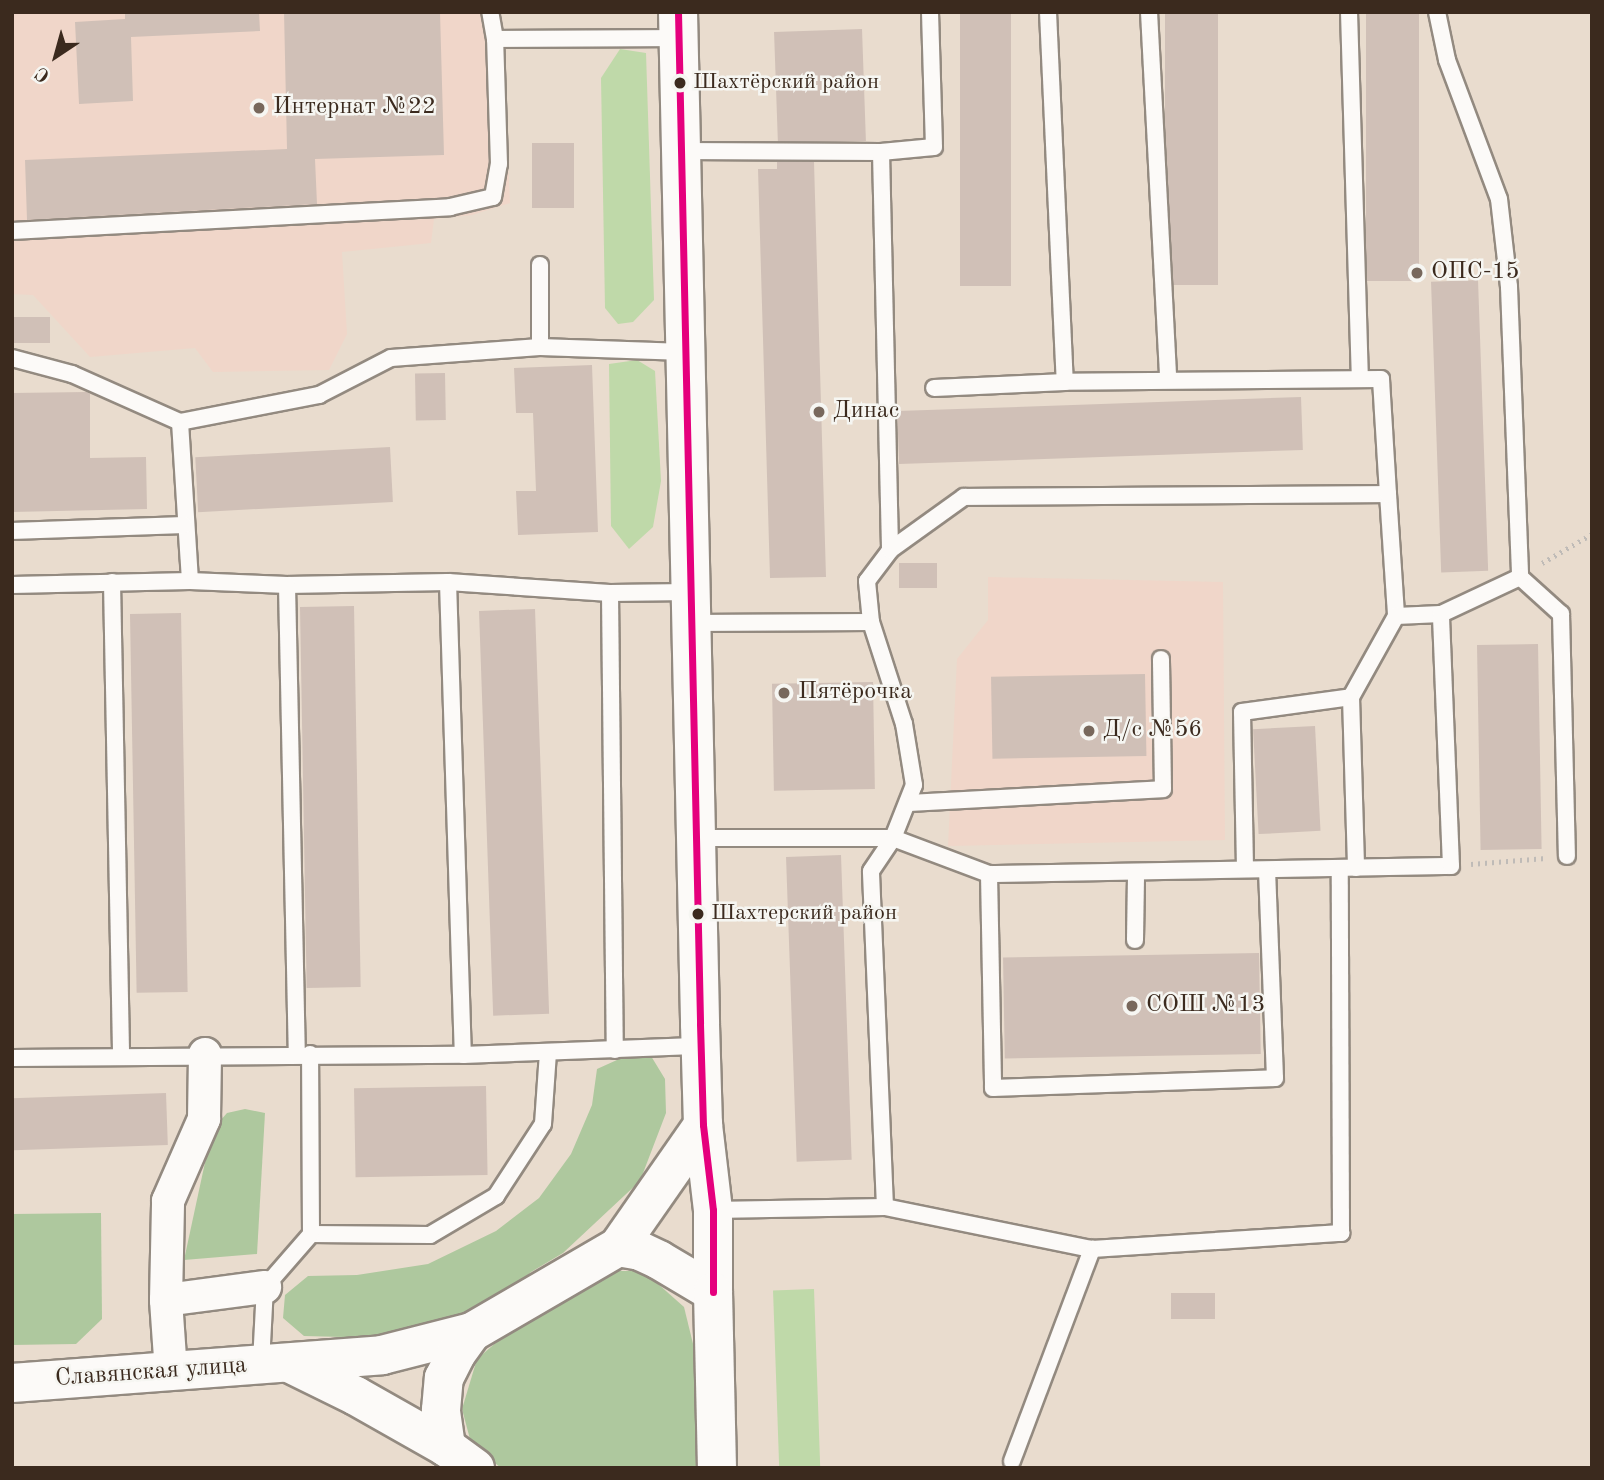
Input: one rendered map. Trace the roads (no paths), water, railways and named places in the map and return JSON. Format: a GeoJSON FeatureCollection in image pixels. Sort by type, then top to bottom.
{"type":"FeatureCollection","features":[{"type":"Feature","properties":{"kind":"main road"},"geometry":{"type":"LineString","coordinates":[[679,25],[701,1046],[704,1125],[713,1210],[717,1468]]}},
{"type":"Feature","properties":{"kind":"main road"},"geometry":{"type":"LineString","coordinates":[[461,1457],[441,1410],[444,1378],[456,1354],[472,1332],[618,1247],[704,1125]]}},
{"type":"Feature","properties":{"kind":"main road"},"geometry":{"type":"LineString","coordinates":[[618,1247],[650,1255],[713,1292]]}},
{"type":"Feature","properties":{"kind":"main road","name":"Славянская улица"},"geometry":{"type":"LineString","coordinates":[[12,1382],[383,1356],[472,1332]]}},
{"type":"Feature","properties":{"kind":"main road"},"geometry":{"type":"LineString","coordinates":[[275,1364],[356,1396],[461,1457]]}},
{"type":"Feature","properties":{"kind":"street"},"geometry":{"type":"LineString","coordinates":[[171,1372],[166,1300],[168,1201],[204,1119],[205,1054]]}},
{"type":"Feature","properties":{"kind":"street"},"geometry":{"type":"LineString","coordinates":[[166,1300],[265,1287]]}},
{"type":"Feature","properties":{"kind":"lane"},"geometry":{"type":"LineString","coordinates":[[12,231],[450,206],[493,197],[499,164],[495,39],[490,12]]}},
{"type":"Feature","properties":{"kind":"lane"},"geometry":{"type":"LineString","coordinates":[[680,151],[881,152],[934,147],[930,12]]}},
{"type":"Feature","properties":{"kind":"lane"},"geometry":{"type":"LineString","coordinates":[[1048,12],[1065,382]]}},
{"type":"Feature","properties":{"kind":"lane"},"geometry":{"type":"LineString","coordinates":[[1149,12],[1168,380]]}},
{"type":"Feature","properties":{"kind":"lane"},"geometry":{"type":"LineString","coordinates":[[1349,12],[1360,377]]}},
{"type":"Feature","properties":{"kind":"lane"},"geometry":{"type":"LineString","coordinates":[[1437,12],[1447,60],[1499,199],[1509,287],[1520,577],[1561,614],[1567,856]]}},
{"type":"Feature","properties":{"kind":"lane"},"geometry":{"type":"LineString","coordinates":[[495,39],[679,25]]}},
{"type":"Feature","properties":{"kind":"lane"},"geometry":{"type":"LineString","coordinates":[[881,152],[890,550]]}},
{"type":"Feature","properties":{"kind":"lane"},"geometry":{"type":"LineString","coordinates":[[540,265],[540,347]]}},
{"type":"Feature","properties":{"kind":"lane"},"geometry":{"type":"LineString","coordinates":[[12,358],[72,374],[180,422],[319,395],[391,358],[540,347],[688,352]]}},
{"type":"Feature","properties":{"kind":"lane"},"geometry":{"type":"LineString","coordinates":[[713,1210],[885,1208],[1092,1249],[1340,1233],[1351,696],[1396,616],[1381,379],[1360,377],[1065,382],[934,388]]}},
{"type":"Feature","properties":{"kind":"lane"},"geometry":{"type":"LineString","coordinates":[[180,422],[184,524],[190,581]]}},
{"type":"Feature","properties":{"kind":"lane"},"geometry":{"type":"LineString","coordinates":[[885,1208],[871,871],[893,838],[914,785],[904,724],[871,622],[867,581],[890,550],[964,497],[1388,494]]}},
{"type":"Feature","properties":{"kind":"lane"},"geometry":{"type":"LineString","coordinates":[[12,531],[184,524]]}},
{"type":"Feature","properties":{"kind":"lane"},"geometry":{"type":"LineString","coordinates":[[1396,616],[1441,614],[1520,577]]}},
{"type":"Feature","properties":{"kind":"lane"},"geometry":{"type":"LineString","coordinates":[[12,585],[190,581],[286,586],[448,582],[610,593],[691,608],[871,622]]}},
{"type":"Feature","properties":{"kind":"lane"},"geometry":{"type":"LineString","coordinates":[[112,582],[121,1055]]}},
{"type":"Feature","properties":{"kind":"lane"},"geometry":{"type":"LineString","coordinates":[[448,582],[463,1055]]}},
{"type":"Feature","properties":{"kind":"lane"},"geometry":{"type":"LineString","coordinates":[[275,1364],[265,1287],[311,1234],[286,586]]}},
{"type":"Feature","properties":{"kind":"lane"},"geometry":{"type":"LineString","coordinates":[[610,593],[615,1049]]}},
{"type":"Feature","properties":{"kind":"lane"},"geometry":{"type":"LineString","coordinates":[[696,838],[893,838],[989,874],[1451,866],[1441,614]]}},
{"type":"Feature","properties":{"kind":"lane"},"geometry":{"type":"LineString","coordinates":[[908,803],[1163,789],[1161,659]]}},
{"type":"Feature","properties":{"kind":"lane"},"geometry":{"type":"LineString","coordinates":[[1245,868],[1242,712],[1351,696]]}},
{"type":"Feature","properties":{"kind":"lane"},"geometry":{"type":"LineString","coordinates":[[989,874],[993,1088],[1275,1078],[1267,870]]}},
{"type":"Feature","properties":{"kind":"lane"},"geometry":{"type":"LineString","coordinates":[[1135,940],[1136,873]]}},
{"type":"Feature","properties":{"kind":"lane"},"geometry":{"type":"LineString","coordinates":[[12,1058],[205,1054],[463,1055],[701,1046]]}},
{"type":"Feature","properties":{"kind":"lane"},"geometry":{"type":"LineString","coordinates":[[311,1234],[430,1235],[496,1196],[543,1124],[548,1052]]}},
{"type":"Feature","properties":{"kind":"lane"},"geometry":{"type":"LineString","coordinates":[[1015,1466],[1092,1249]]}},
{"type":"Feature","properties":{"kind":"place","name":"Шахтёрский район"},"geometry":{"type":"Point","coordinates":[680,83]}},
{"type":"Feature","properties":{"kind":"place","name":"Интернат №22"},"geometry":{"type":"Point","coordinates":[259,108]}},
{"type":"Feature","properties":{"kind":"place","name":"ОПС-15"},"geometry":{"type":"Point","coordinates":[1417,273]}},
{"type":"Feature","properties":{"kind":"place","name":"Динас"},"geometry":{"type":"Point","coordinates":[819,412]}},
{"type":"Feature","properties":{"kind":"place","name":"Пятёрочка"},"geometry":{"type":"Point","coordinates":[784,693]}},
{"type":"Feature","properties":{"kind":"place","name":"Д/с №56"},"geometry":{"type":"Point","coordinates":[1089,731]}},
{"type":"Feature","properties":{"kind":"place","name":"Шахтерский район"},"geometry":{"type":"Point","coordinates":[698,914]}},
{"type":"Feature","properties":{"kind":"place","name":"СОШ №13"},"geometry":{"type":"Point","coordinates":[1132,1006]}}]}
